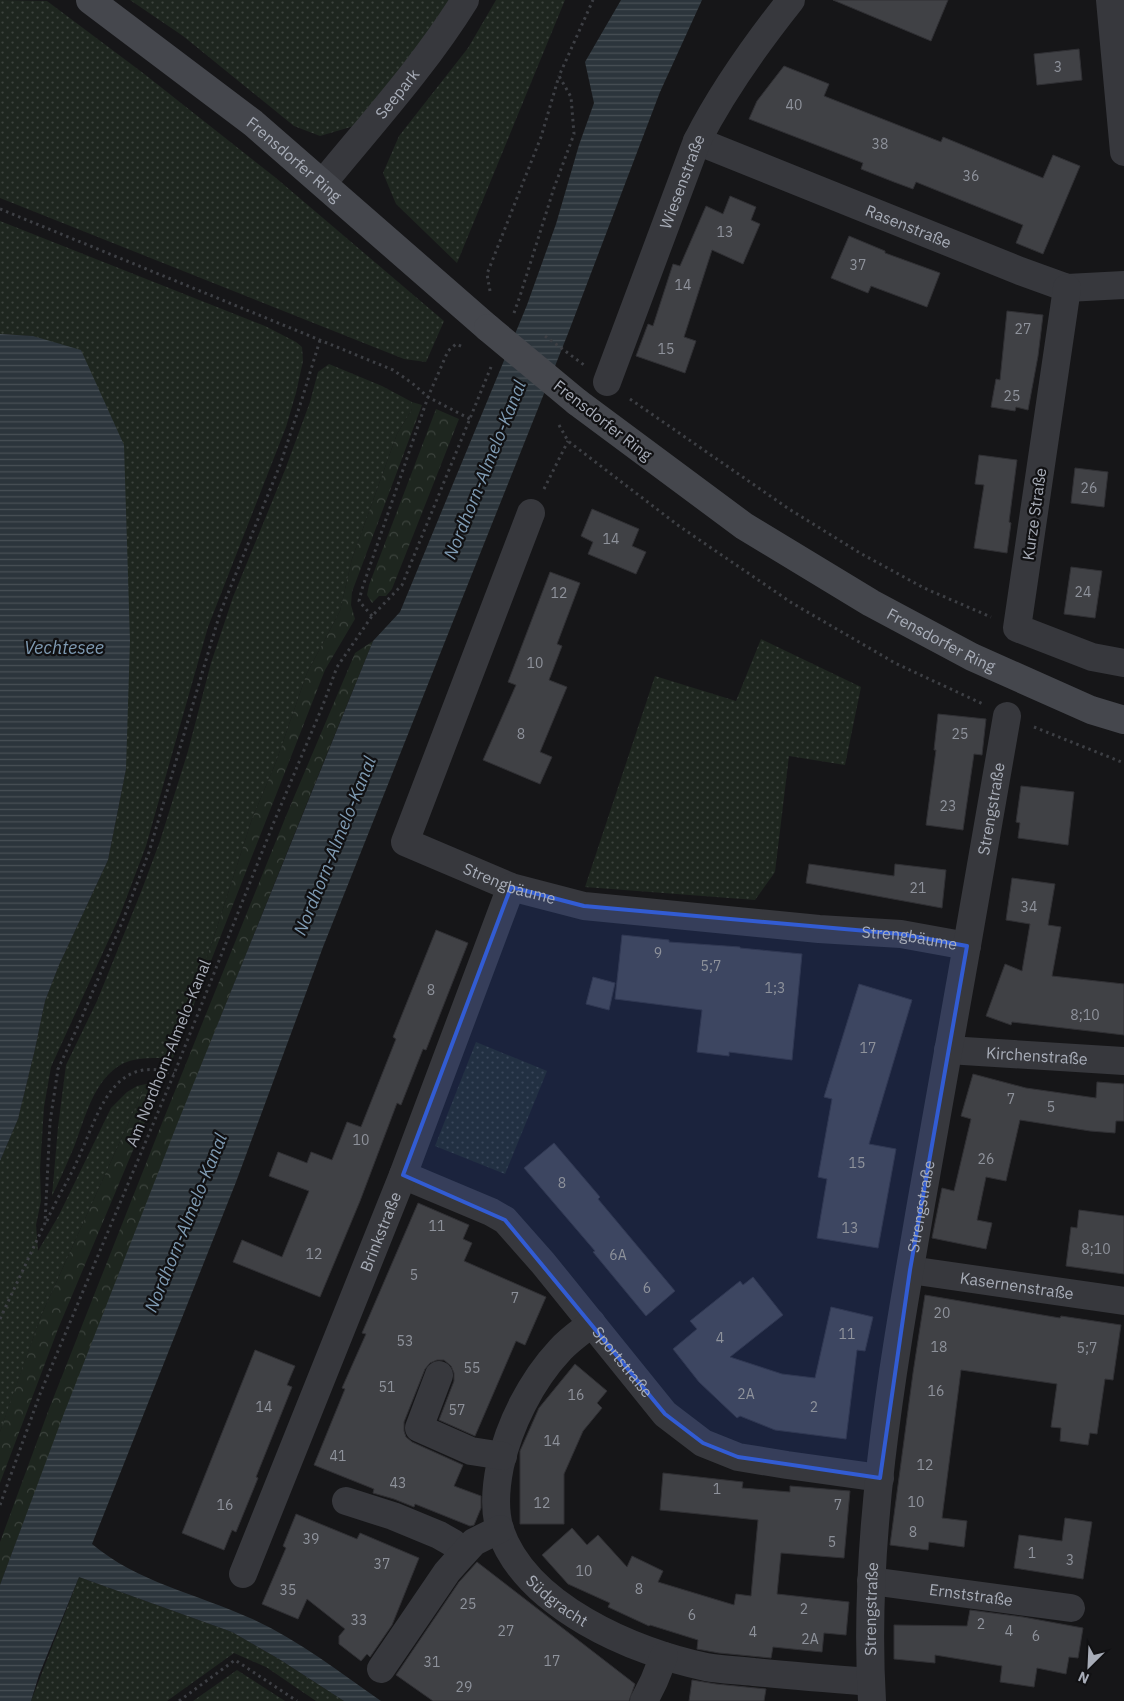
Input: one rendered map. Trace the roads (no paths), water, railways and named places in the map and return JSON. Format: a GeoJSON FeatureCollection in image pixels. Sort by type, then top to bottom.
{"type":"FeatureCollection","features":[{"type":"Feature","properties":{"kind":"street","name":"Frensdorfer Ring"},"geometry":{"type":"LineString","coordinates":[[90,0],[253,123],[488,328],[577,402],[744,526],[871,603],[981,660],[1091,710],[1124,720]]}},
{"type":"Feature","properties":{"kind":"street","name":"Seepark"},"geometry":{"type":"LineString","coordinates":[[323,183],[406,82],[449,26],[465,0]]}},
{"type":"Feature","properties":{"kind":"street","name":"Wiesenstraße"},"geometry":{"type":"LineString","coordinates":[[607,382],[697,141],[714,109],[767,31],[791,0]]}},
{"type":"Feature","properties":{"kind":"street"},"geometry":{"type":"LineString","coordinates":[[1110,0],[1124,152]]}},
{"type":"Feature","properties":{"kind":"street","name":"Rasenstraße"},"geometry":{"type":"LineString","coordinates":[[697,141],[1020,271],[1067,288],[1124,285]]}},
{"type":"Feature","properties":{"kind":"street","name":"Kurze Straße"},"geometry":{"type":"LineString","coordinates":[[1067,288],[1017,628],[1092,657],[1124,663]]}},
{"type":"Feature","properties":{"kind":"street","name":"Strengbäume"},"geometry":{"type":"LineString","coordinates":[[531,513],[405,842],[511,887],[584,906],[818,929],[901,934],[967,946]]}},
{"type":"Feature","properties":{"kind":"street","name":"Strengstraße"},"geometry":{"type":"LineString","coordinates":[[872,1691],[871,1581],[880,1478],[893,1374],[1007,716]]}},
{"type":"Feature","properties":{"kind":"street","name":"Brinkstraße"},"geometry":{"type":"LineString","coordinates":[[243,1574],[403,1175],[511,887]]}},
{"type":"Feature","properties":{"kind":"street","name":"Kirchenstraße"},"geometry":{"type":"LineString","coordinates":[[948,1050],[1124,1061]]}},
{"type":"Feature","properties":{"kind":"street","name":"Sportstraße"},"geometry":{"type":"LineString","coordinates":[[403,1175],[491,1212],[505,1220],[517,1232],[665,1414],[681,1428],[703,1442],[738,1456],[880,1478]]}},
{"type":"Feature","properties":{"kind":"street","name":"Kasernenstraße"},"geometry":{"type":"LineString","coordinates":[[910,1270],[1124,1301]]}},
{"type":"Feature","properties":{"kind":"street","name":"Südgracht"},"geometry":{"type":"LineString","coordinates":[[592,1323],[562,1348],[547,1365],[521,1409],[502,1456],[497,1496],[500,1529],[511,1553],[527,1576],[567,1611],[617,1636],[664,1656],[707,1667],[872,1691]]}},
{"type":"Feature","properties":{"kind":"street"},"geometry":{"type":"LineString","coordinates":[[439,1375],[419,1428],[471,1451],[502,1456]]}},
{"type":"Feature","properties":{"kind":"street"},"geometry":{"type":"LineString","coordinates":[[346,1501],[393,1516],[438,1535],[453,1543],[463,1554]]}},
{"type":"Feature","properties":{"kind":"street"},"geometry":{"type":"LineString","coordinates":[[382,1669],[447,1572],[474,1542],[500,1529]]}},
{"type":"Feature","properties":{"kind":"street","name":"Ernststraße"},"geometry":{"type":"LineString","coordinates":[[871,1581],[1071,1608]]}},
{"type":"Feature","properties":{"kind":"street"},"geometry":{"type":"LineString","coordinates":[[644,1701],[664,1656]]}},
{"type":"Feature","properties":{"kind":"water","name":"Nordhorn-Almelo-Kanal"},"geometry":{"type":"Polygon","coordinates":[[[621,0],[702,0],[660,92],[569,331],[323,947],[236,1182],[92,1544],[128,1568],[148,1578],[230,1609],[267,1626],[317,1656],[381,1701],[344,1701],[279,1659],[232,1632],[79,1577],[39,1675],[31,1701],[0,1701],[0,1585],[63,1416],[178,1122],[373,641],[400,612],[527,305],[556,224],[579,145],[594,103],[585,62],[621,0]]]}},
{"type":"Feature","properties":{"kind":"water","name":"Vechtesee"},"geometry":{"type":"Polygon","coordinates":[[[0,334],[33,336],[81,350],[124,445],[130,641],[126,769],[108,860],[59,965],[45,1001],[18,1119],[0,1161],[0,334]]]}}]}
